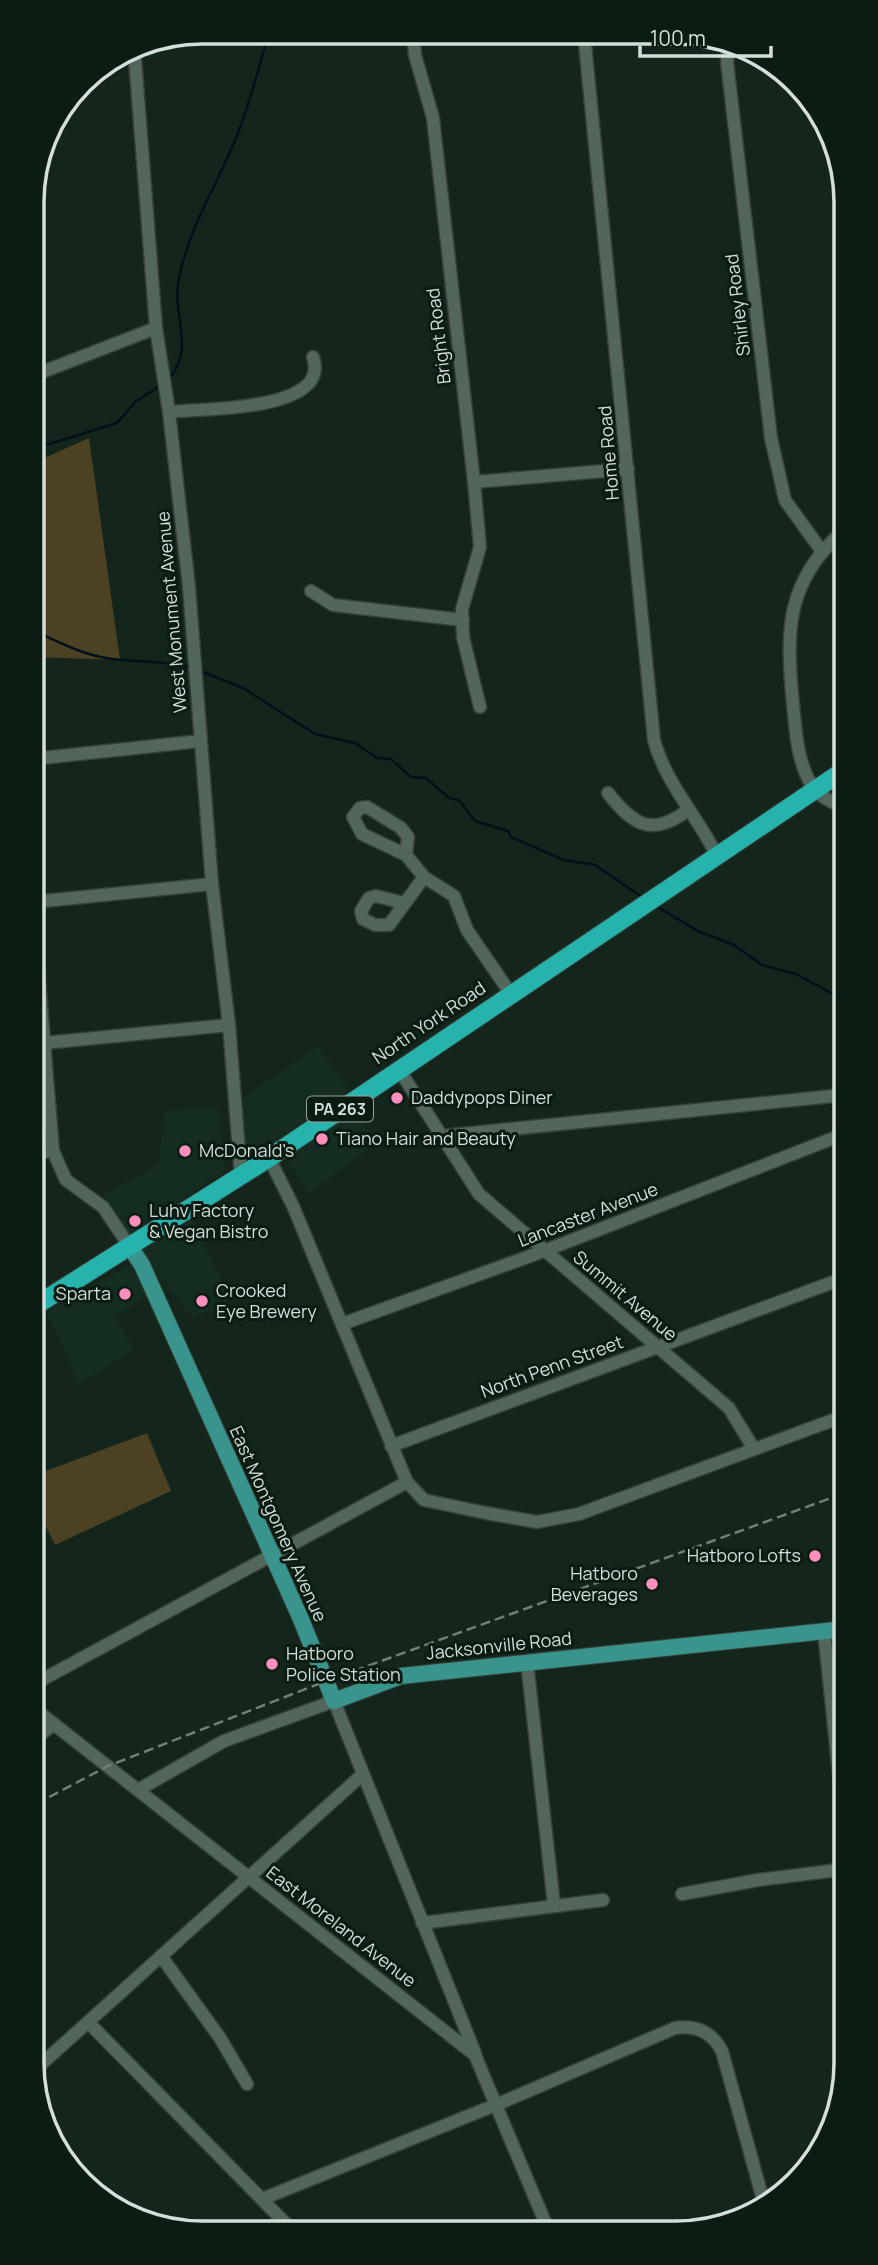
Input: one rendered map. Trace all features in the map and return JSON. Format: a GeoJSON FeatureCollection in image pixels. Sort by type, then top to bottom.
{"type":"FeatureCollection","features":[{"type":"Feature","properties":{"kind":"highway","name":"North York Road"},"geometry":{"type":"LineString","coordinates":[[44,1300],[269,1158],[398,1068],[834,776]]}},
{"type":"Feature","properties":{"kind":"main road","name":"East Montgomery Avenue"},"geometry":{"type":"LineString","coordinates":[[130,1247],[142,1265],[272,1555],[334,1702]]}},
{"type":"Feature","properties":{"kind":"main road","name":"Jacksonville Road"},"geometry":{"type":"LineString","coordinates":[[334,1702],[401,1676],[834,1630]]}},
{"type":"Feature","properties":{"kind":"street","name":"Bright Road"},"geometry":{"type":"LineString","coordinates":[[414,44],[433,118],[474,482],[480,547],[462,610],[463,637],[480,707]]}},
{"type":"Feature","properties":{"kind":"street","name":"Home Road"},"geometry":{"type":"LineString","coordinates":[[585,44],[654,740],[688,810],[716,854]]}},
{"type":"Feature","properties":{"kind":"street","name":"Shirley Road"},"geometry":{"type":"LineString","coordinates":[[728,52],[727,62],[771,438],[785,500],[821,550]]}},
{"type":"Feature","properties":{"kind":"street","name":"West Monument Avenue"},"geometry":{"type":"LineString","coordinates":[[135,59],[156,328],[169,412],[212,884],[229,1025],[241,1175]]}},
{"type":"Feature","properties":{"kind":"street"},"geometry":{"type":"LineString","coordinates":[[44,372],[156,328]]}},
{"type":"Feature","properties":{"kind":"street"},"geometry":{"type":"LineString","coordinates":[[169,412],[271,402],[290,397],[313,381],[316,373],[313,356]]}},
{"type":"Feature","properties":{"kind":"street"},"geometry":{"type":"LineString","coordinates":[[474,482],[628,469]]}},
{"type":"Feature","properties":{"kind":"street"},"geometry":{"type":"LineString","coordinates":[[834,539],[821,550],[803,578],[789,631],[798,756],[814,789],[834,802]]}},
{"type":"Feature","properties":{"kind":"street"},"geometry":{"type":"LineString","coordinates":[[311,592],[333,605],[463,620]]}},
{"type":"Feature","properties":{"kind":"street"},"geometry":{"type":"LineString","coordinates":[[44,758],[200,741]]}},
{"type":"Feature","properties":{"kind":"street"},"geometry":{"type":"LineString","coordinates":[[608,793],[629,817],[650,827],[666,825],[688,810]]}},
{"type":"Feature","properties":{"kind":"street"},"geometry":{"type":"LineString","coordinates":[[406,855],[408,836],[401,828],[367,807],[355,813],[352,817],[354,824],[362,834],[406,855],[424,877],[454,895],[467,930],[511,994]]}},
{"type":"Feature","properties":{"kind":"street"},"geometry":{"type":"LineString","coordinates":[[404,903],[424,877]]}},
{"type":"Feature","properties":{"kind":"street"},"geometry":{"type":"LineString","coordinates":[[44,901],[212,884]]}},
{"type":"Feature","properties":{"kind":"street"},"geometry":{"type":"LineString","coordinates":[[44,1043],[229,1025]]}},
{"type":"Feature","properties":{"kind":"street","name":"Summit Avenue"},"geometry":{"type":"LineString","coordinates":[[398,1068],[479,1194],[729,1408],[754,1449]]}},
{"type":"Feature","properties":{"kind":"street"},"geometry":{"type":"LineString","coordinates":[[44,1082],[53,1151],[66,1180],[103,1207],[130,1247]]}},
{"type":"Feature","properties":{"kind":"street"},"geometry":{"type":"LineString","coordinates":[[443,1136],[834,1096]]}},
{"type":"Feature","properties":{"kind":"street","name":"Lancaster Avenue"},"geometry":{"type":"LineString","coordinates":[[342,1324],[544,1251],[834,1138]]}},
{"type":"Feature","properties":{"kind":"street"},"geometry":{"type":"LineString","coordinates":[[44,1152],[53,1151]]}},
{"type":"Feature","properties":{"kind":"street"},"geometry":{"type":"LineString","coordinates":[[269,1158],[285,1188],[407,1482],[424,1500],[537,1522],[579,1514],[834,1420]]}},
{"type":"Feature","properties":{"kind":"street","name":"North Penn Street"},"geometry":{"type":"LineString","coordinates":[[391,1446],[834,1282]]}},
{"type":"Feature","properties":{"kind":"street"},"geometry":{"type":"LineString","coordinates":[[44,1679],[407,1482]]}},
{"type":"Feature","properties":{"kind":"street"},"geometry":{"type":"LineString","coordinates":[[824,1631],[834,1708]]}},
{"type":"Feature","properties":{"kind":"street"},"geometry":{"type":"LineString","coordinates":[[527,1662],[554,1905]]}},
{"type":"Feature","properties":{"kind":"street","name":"East Montgomery Avenue"},"geometry":{"type":"LineString","coordinates":[[334,1702],[475,2055]]}},
{"type":"Feature","properties":{"kind":"street","name":"Jacksonville Road"},"geometry":{"type":"LineString","coordinates":[[138,1790],[224,1741],[334,1702]]}},
{"type":"Feature","properties":{"kind":"street","name":"East Moreland Avenue"},"geometry":{"type":"LineString","coordinates":[[44,1716],[475,2055],[498,2104],[545,2221]]}},
{"type":"Feature","properties":{"kind":"street"},"geometry":{"type":"LineString","coordinates":[[44,1732],[54,1724]]}},
{"type":"Feature","properties":{"kind":"street"},"geometry":{"type":"LineString","coordinates":[[44,2062],[363,1774]]}},
{"type":"Feature","properties":{"kind":"street"},"geometry":{"type":"LineString","coordinates":[[682,1894],[758,1880],[834,1870]]}},
{"type":"Feature","properties":{"kind":"street"},"geometry":{"type":"LineString","coordinates":[[422,1923],[603,1900]]}},
{"type":"Feature","properties":{"kind":"street"},"geometry":{"type":"LineString","coordinates":[[162,1956],[220,2038],[247,2084]]}},
{"type":"Feature","properties":{"kind":"street"},"geometry":{"type":"LineString","coordinates":[[88,2022],[283,2221]]}},
{"type":"Feature","properties":{"kind":"street"},"geometry":{"type":"LineString","coordinates":[[262,2199],[498,2104],[675,2028],[697,2028],[716,2041],[722,2051],[762,2196]]}},
{"type":"Feature","properties":{"kind":"shaded area"},"geometry":{"type":"Polygon","coordinates":[[[89,438],[120,660],[44,657],[44,458],[89,438]]]}},
{"type":"Feature","properties":{"kind":"shaded area"},"geometry":{"type":"Polygon","coordinates":[[[318,1046],[349,1091],[374,1145],[309,1193],[287,1160],[245,1151],[240,1100],[318,1046]]]}},
{"type":"Feature","properties":{"kind":"shaded area"},"geometry":{"type":"Polygon","coordinates":[[[218,1106],[226,1169],[182,1200],[231,1299],[193,1318],[139,1250],[105,1194],[159,1164],[165,1111],[218,1106]]]}},
{"type":"Feature","properties":{"kind":"shaded area"},"geometry":{"type":"Polygon","coordinates":[[[130,1264],[148,1296],[115,1316],[134,1350],[79,1384],[47,1311],[130,1264]]]}},
{"type":"Feature","properties":{"kind":"shaded area"},"geometry":{"type":"Polygon","coordinates":[[[147,1433],[171,1491],[55,1545],[44,1522],[44,1472],[147,1433]]]}},
{"type":"Feature","properties":{"kind":"waterway"},"geometry":{"type":"LineString","coordinates":[[168,380],[181,355],[178,303],[180,273],[192,234],[241,125],[266,44]]}},
{"type":"Feature","properties":{"kind":"waterway"},"geometry":{"type":"LineString","coordinates":[[44,446],[117,423],[135,402],[160,386]]}},
{"type":"Feature","properties":{"kind":"waterway"},"geometry":{"type":"LineString","coordinates":[[44,635],[76,650],[98,656],[192,668]]}},
{"type":"Feature","properties":{"kind":"waterway"},"geometry":{"type":"LineString","coordinates":[[198,670],[243,688],[315,734],[355,743],[377,758],[391,759],[411,777],[426,778],[449,798],[459,800],[475,821],[508,831],[511,837],[564,860],[595,865],[642,897]]}},
{"type":"Feature","properties":{"kind":"waterway"},"geometry":{"type":"LineString","coordinates":[[656,906],[698,931],[734,945],[762,965],[796,974],[834,995]]}},
{"type":"Feature","properties":{"kind":"railway"},"geometry":{"type":"LineString","coordinates":[[44,1800],[108,1766],[326,1681],[834,1497]]}},
{"type":"Feature","properties":{"kind":"place","name":"Daddypops Diner"},"geometry":{"type":"Point","coordinates":[397,1098]}},
{"type":"Feature","properties":{"kind":"place","name":"Tiano Hair and Beauty"},"geometry":{"type":"Point","coordinates":[322,1139]}},
{"type":"Feature","properties":{"kind":"place","name":"McDonald's"},"geometry":{"type":"Point","coordinates":[185,1151]}},
{"type":"Feature","properties":{"kind":"place","name":"Luhv Factory & Vegan Bistro"},"geometry":{"type":"Point","coordinates":[135,1221]}},
{"type":"Feature","properties":{"kind":"place","name":"Sparta"},"geometry":{"type":"Point","coordinates":[125,1294]}},
{"type":"Feature","properties":{"kind":"place","name":"Crooked Eye Brewery"},"geometry":{"type":"Point","coordinates":[202,1301]}},
{"type":"Feature","properties":{"kind":"place","name":"Hatboro Lofts"},"geometry":{"type":"Point","coordinates":[815,1556]}},
{"type":"Feature","properties":{"kind":"place","name":"Hatboro Beverages"},"geometry":{"type":"Point","coordinates":[652,1584]}},
{"type":"Feature","properties":{"kind":"place","name":"Hatboro Police Station"},"geometry":{"type":"Point","coordinates":[272,1664]}}]}
